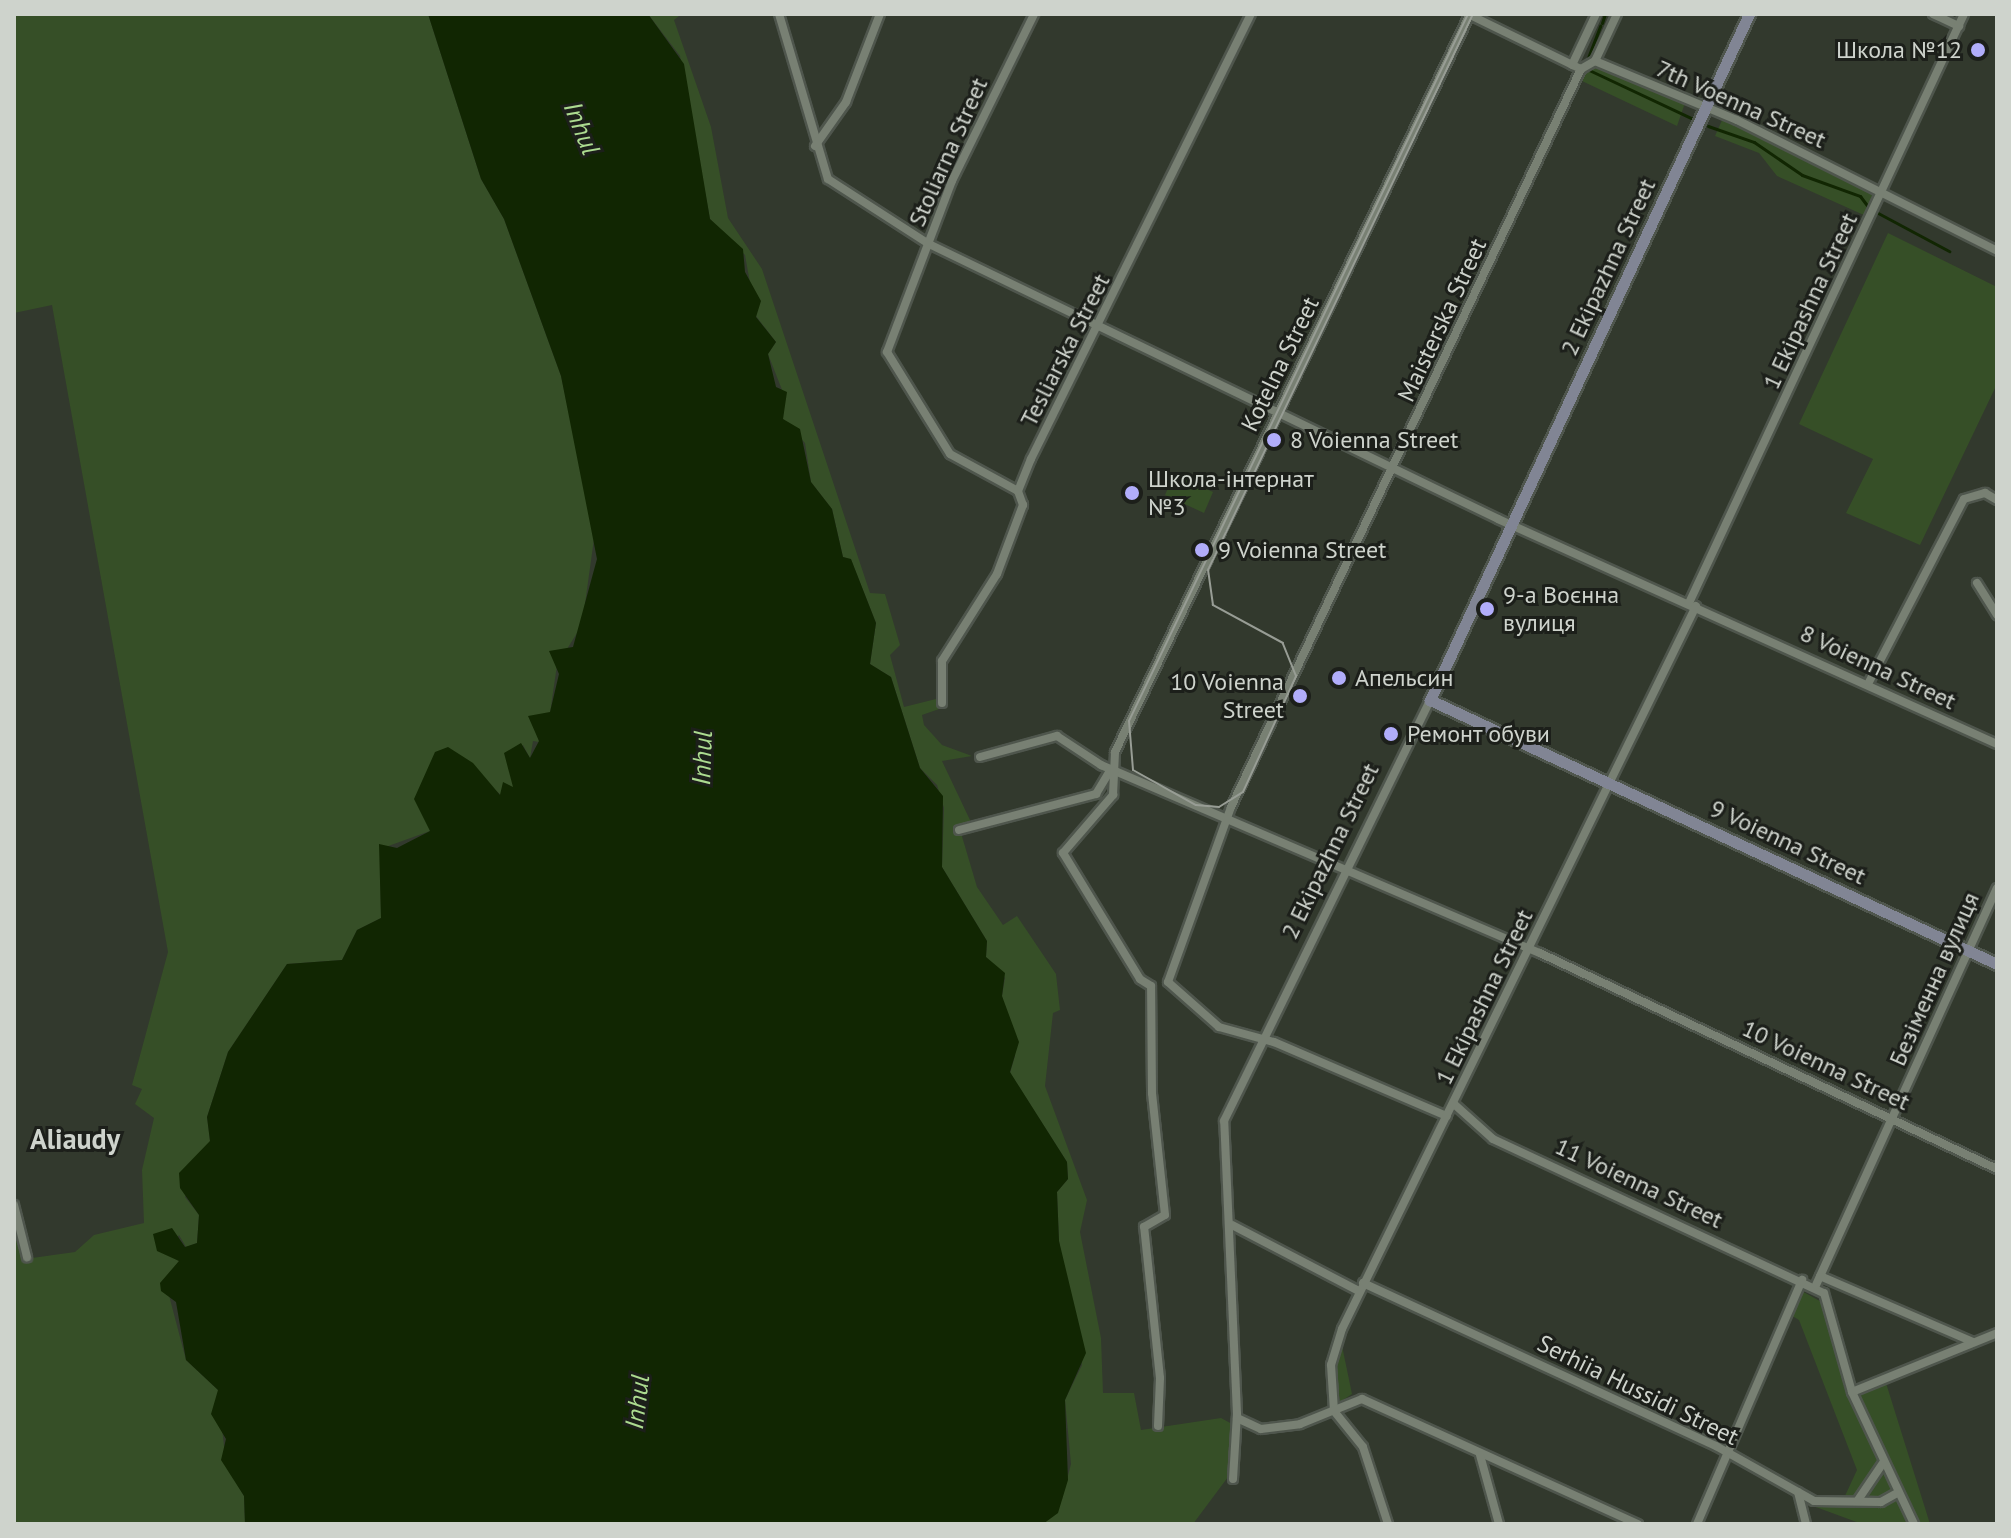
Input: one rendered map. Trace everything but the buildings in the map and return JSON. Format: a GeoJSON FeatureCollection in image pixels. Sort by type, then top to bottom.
{"type":"FeatureCollection","features":[{"type":"Feature","properties":{"kind":"street","name":"8 Voienna Street"},"geometry":{"type":"LineString","coordinates":[[779,14],[815,146],[828,179],[929,244],[1278,415],[1997,744]]}},
{"type":"Feature","properties":{"kind":"street"},"geometry":{"type":"LineString","coordinates":[[815,146],[846,102],[880,14]]}},
{"type":"Feature","properties":{"kind":"street","name":"Stoliarna Street"},"geometry":{"type":"LineString","coordinates":[[1018,491],[950,454],[887,352],[952,181],[1034,14]]}},
{"type":"Feature","properties":{"kind":"street","name":"Tesliarska Street"},"geometry":{"type":"LineString","coordinates":[[942,703],[942,661],[997,574],[1023,505],[1018,491],[1251,14]]}},
{"type":"Feature","properties":{"kind":"street"},"geometry":{"type":"LineString","coordinates":[[1469,14],[1577,67],[1595,61],[1617,14]]}},
{"type":"Feature","properties":{"kind":"street","name":"Kotelna Street"},"geometry":{"type":"LineString","coordinates":[[1151,986],[1140,979],[1063,853],[1113,795],[1112,764],[1469,14]]}},
{"type":"Feature","properties":{"kind":"street","name":"Maisterska Street"},"geometry":{"type":"LineString","coordinates":[[1168,982],[1230,816],[1395,466],[1577,67],[1596,14]]}},
{"type":"Feature","properties":{"kind":"street","name":"2 Ekipazhna Street"},"geometry":{"type":"LineString","coordinates":[[1233,1479],[1237,1418],[1232,1225],[1224,1121],[1430,700],[1749,14]]}},
{"type":"Feature","properties":{"kind":"street"},"geometry":{"type":"LineString","coordinates":[[1933,14],[1959,26]]}},
{"type":"Feature","properties":{"kind":"street","name":"1 Ekipashna Street"},"geometry":{"type":"LineString","coordinates":[[1334,1411],[1333,1352],[1361,1287],[1531,950],[1964,14]]}},
{"type":"Feature","properties":{"kind":"street","name":"7th Voenna Street"},"geometry":{"type":"LineString","coordinates":[[1595,61],[1705,109],[1997,251]]}},
{"type":"Feature","properties":{"kind":"street"},"geometry":{"type":"LineString","coordinates":[[1868,684],[1964,499],[1985,493],[1997,500]]}},
{"type":"Feature","properties":{"kind":"street"},"geometry":{"type":"LineString","coordinates":[[1977,583],[1997,615]]}},
{"type":"Feature","properties":{"kind":"street","name":"9 Voienna Street"},"geometry":{"type":"LineString","coordinates":[[1430,700],[1997,964]]}},
{"type":"Feature","properties":{"kind":"street","name":"10 Voienna Street"},"geometry":{"type":"LineString","coordinates":[[980,757],[1046,735],[1531,950],[1997,1169]]}},
{"type":"Feature","properties":{"kind":"street"},"geometry":{"type":"LineString","coordinates":[[959,830],[1096,794],[1112,764]]}},
{"type":"Feature","properties":{"kind":"street","name":"Безіменна вулиця"},"geometry":{"type":"LineString","coordinates":[[1816,1285],[1997,888]]}},
{"type":"Feature","properties":{"kind":"street"},"geometry":{"type":"LineString","coordinates":[[1158,1426],[1160,1378],[1144,1227],[1165,1215],[1152,1093],[1151,986],[1168,982],[1219,1027],[1263,1041],[1447,1116]]}},
{"type":"Feature","properties":{"kind":"street","name":"11 Voienna Street"},"geometry":{"type":"LineString","coordinates":[[1454,1104],[1493,1139],[1816,1285]]}},
{"type":"Feature","properties":{"kind":"street"},"geometry":{"type":"LineString","coordinates":[[14,1205],[27,1257]]}},
{"type":"Feature","properties":{"kind":"street","name":"Serhiia Hussidi Street"},"geometry":{"type":"LineString","coordinates":[[1232,1225],[1725,1452],[1814,1501],[1881,1502],[1897,1493]]}},
{"type":"Feature","properties":{"kind":"street"},"geometry":{"type":"LineString","coordinates":[[1820,1276],[1973,1342]]}},
{"type":"Feature","properties":{"kind":"street"},"geometry":{"type":"LineString","coordinates":[[1697,1524],[1725,1452],[1802,1280]]}},
{"type":"Feature","properties":{"kind":"street"},"geometry":{"type":"LineString","coordinates":[[1816,1285],[1830,1300],[1852,1392],[1914,1524]]}},
{"type":"Feature","properties":{"kind":"street"},"geometry":{"type":"LineString","coordinates":[[1852,1392],[1997,1333]]}},
{"type":"Feature","properties":{"kind":"street"},"geometry":{"type":"LineString","coordinates":[[1237,1418],[1261,1429],[1334,1411],[1362,1399],[1638,1524]]}},
{"type":"Feature","properties":{"kind":"street"},"geometry":{"type":"LineString","coordinates":[[1334,1411],[1363,1447],[1388,1524]]}},
{"type":"Feature","properties":{"kind":"street"},"geometry":{"type":"LineString","coordinates":[[1480,1455],[1499,1524]]}},
{"type":"Feature","properties":{"kind":"street"},"geometry":{"type":"LineString","coordinates":[[1858,1500],[1883,1463]]}},
{"type":"Feature","properties":{"kind":"street"},"geometry":{"type":"LineString","coordinates":[[1798,1492],[1806,1524]]}},
{"type":"Feature","properties":{"kind":"shaded area"},"geometry":{"type":"Polygon","coordinates":[[[14,14],[428,14],[481,179],[504,219],[561,376],[595,532],[582,625],[557,665],[550,713],[533,721],[539,742],[533,741],[530,758],[523,745],[508,767],[517,778],[513,788],[501,795],[460,761],[436,752],[421,785],[430,831],[380,849],[381,918],[357,930],[342,960],[287,964],[228,1052],[207,1117],[210,1141],[185,1197],[199,1215],[197,1243],[186,1247],[179,1235],[166,1253],[179,1261],[165,1280],[186,1360],[218,1390],[226,1465],[244,1496],[245,1524],[14,1524],[14,1217],[32,1258],[75,1252],[94,1235],[144,1223],[142,1170],[154,1118],[135,1104],[142,1089],[132,1085],[168,952],[52,305],[14,313],[14,14]]]}},
{"type":"Feature","properties":{"kind":"shaded area"},"geometry":{"type":"Polygon","coordinates":[[[648,14],[679,16],[674,20],[711,127],[728,218],[762,269],[870,593],[885,594],[900,645],[890,655],[904,707],[940,698],[942,708],[922,715],[924,725],[942,745],[972,756],[942,761],[970,820],[972,829],[961,833],[977,887],[1003,925],[1017,916],[1056,974],[1060,1010],[1053,1013],[1045,1086],[1087,1200],[1080,1232],[1101,1338],[1103,1393],[1134,1393],[1141,1430],[1221,1418],[1232,1424],[1231,1473],[1193,1524],[1042,1524],[1062,1499],[1071,1464],[1065,1400],[1082,1365],[1059,1241],[1057,1192],[1068,1179],[1067,1162],[1010,1073],[1015,1056],[1002,996],[1005,978],[986,957],[987,941],[942,867],[944,808],[937,785],[920,768],[891,677],[870,664],[876,623],[851,560],[843,557],[832,509],[811,482],[805,443],[783,419],[784,395],[768,354],[776,342],[756,316],[745,255],[710,219],[680,56],[648,14]]]}},
{"type":"Feature","properties":{"kind":"shaded area"},"geometry":{"type":"Polygon","coordinates":[[[1598,66],[1685,103],[1677,126],[1582,81],[1583,70],[1598,66]]]}},
{"type":"Feature","properties":{"kind":"shaded area"},"geometry":{"type":"Polygon","coordinates":[[[1723,118],[1876,194],[1866,216],[1777,176],[1759,153],[1715,136],[1723,118]]]}},
{"type":"Feature","properties":{"kind":"shaded area"},"geometry":{"type":"Polygon","coordinates":[[[1888,233],[1997,287],[1997,384],[1920,545],[1846,513],[1873,459],[1799,424],[1888,233]]]}},
{"type":"Feature","properties":{"kind":"shaded area"},"geometry":{"type":"Polygon","coordinates":[[[1174,474],[1213,492],[1204,513],[1165,495],[1174,474]]]}},
{"type":"Feature","properties":{"kind":"shaded area"},"geometry":{"type":"Polygon","coordinates":[[[1800,1290],[1827,1305],[1849,1395],[1886,1383],[1930,1524],[1862,1524],[1813,1506],[1821,1496],[1844,1498],[1857,1470],[1799,1320],[1789,1314],[1800,1290]]]}},
{"type":"Feature","properties":{"kind":"shaded area"},"geometry":{"type":"Polygon","coordinates":[[[1341,1341],[1352,1394],[1340,1402],[1334,1365],[1341,1341]]]}},
{"type":"Feature","properties":{"kind":"water","name":"Inhul"},"geometry":{"type":"Polygon","coordinates":[[[428,14],[648,14],[684,64],[710,219],[743,249],[745,272],[761,301],[756,317],[776,342],[768,354],[776,387],[787,392],[783,419],[800,429],[811,482],[832,509],[843,557],[851,559],[876,623],[870,664],[891,677],[920,768],[943,796],[942,867],[987,941],[986,957],[1005,973],[1002,996],[1019,1042],[1010,1072],[1067,1162],[1068,1179],[1057,1192],[1059,1241],[1086,1353],[1065,1400],[1068,1480],[1058,1513],[1043,1524],[245,1524],[244,1496],[221,1460],[226,1439],[211,1414],[218,1390],[186,1360],[176,1302],[161,1291],[160,1283],[179,1261],[157,1251],[153,1234],[172,1228],[185,1247],[197,1243],[199,1215],[180,1188],[179,1173],[210,1141],[207,1117],[228,1052],[287,964],[342,960],[357,930],[381,918],[379,844],[397,848],[430,831],[414,799],[435,752],[448,747],[473,763],[500,795],[503,782],[513,787],[504,753],[521,743],[530,758],[539,741],[528,716],[550,712],[559,674],[549,651],[573,647],[597,559],[561,376],[504,219],[481,179],[428,14]]]}},
{"type":"Feature","properties":{"kind":"waterway"},"geometry":{"type":"LineString","coordinates":[[1602,23],[1605,14]]}},
{"type":"Feature","properties":{"kind":"waterway"},"geometry":{"type":"LineString","coordinates":[[1586,63],[1600,26]]}},
{"type":"Feature","properties":{"kind":"waterway"},"geometry":{"type":"LineString","coordinates":[[1589,70],[1691,118]]}},
{"type":"Feature","properties":{"kind":"waterway"},"geometry":{"type":"LineString","coordinates":[[1708,126],[1754,142],[1802,175],[1860,196],[1869,208]]}},
{"type":"Feature","properties":{"kind":"waterway"},"geometry":{"type":"LineString","coordinates":[[1878,213],[1949,251]]}},
{"type":"Feature","properties":{"kind":"tram line"},"geometry":{"type":"LineString","coordinates":[[1468,14],[1129,721],[1133,770],[1196,805],[1219,807],[1243,792],[1296,676],[1283,643],[1213,605],[1208,570],[1473,14]]}},
{"type":"Feature","properties":{"kind":"place","name":"Школа №12"},"geometry":{"type":"Point","coordinates":[1978,50]}},
{"type":"Feature","properties":{"kind":"place","name":"8 Voienna Street"},"geometry":{"type":"Point","coordinates":[1274,440]}},
{"type":"Feature","properties":{"kind":"place","name":"Школа-інтернат №3"},"geometry":{"type":"Point","coordinates":[1132,493]}},
{"type":"Feature","properties":{"kind":"place","name":"9 Voienna Street"},"geometry":{"type":"Point","coordinates":[1202,550]}},
{"type":"Feature","properties":{"kind":"place","name":"9-а Воєнна вулиця"},"geometry":{"type":"Point","coordinates":[1487,609]}},
{"type":"Feature","properties":{"kind":"place","name":"Апельсин"},"geometry":{"type":"Point","coordinates":[1339,678]}},
{"type":"Feature","properties":{"kind":"place","name":"10 Voienna Street"},"geometry":{"type":"Point","coordinates":[1300,696]}},
{"type":"Feature","properties":{"kind":"place","name":"Ремонт обуви"},"geometry":{"type":"Point","coordinates":[1391,734]}},
{"type":"Feature","properties":{"kind":"district","name":"Aliaudy"},"geometry":{"type":"Point","coordinates":[75,1139]}}]}
